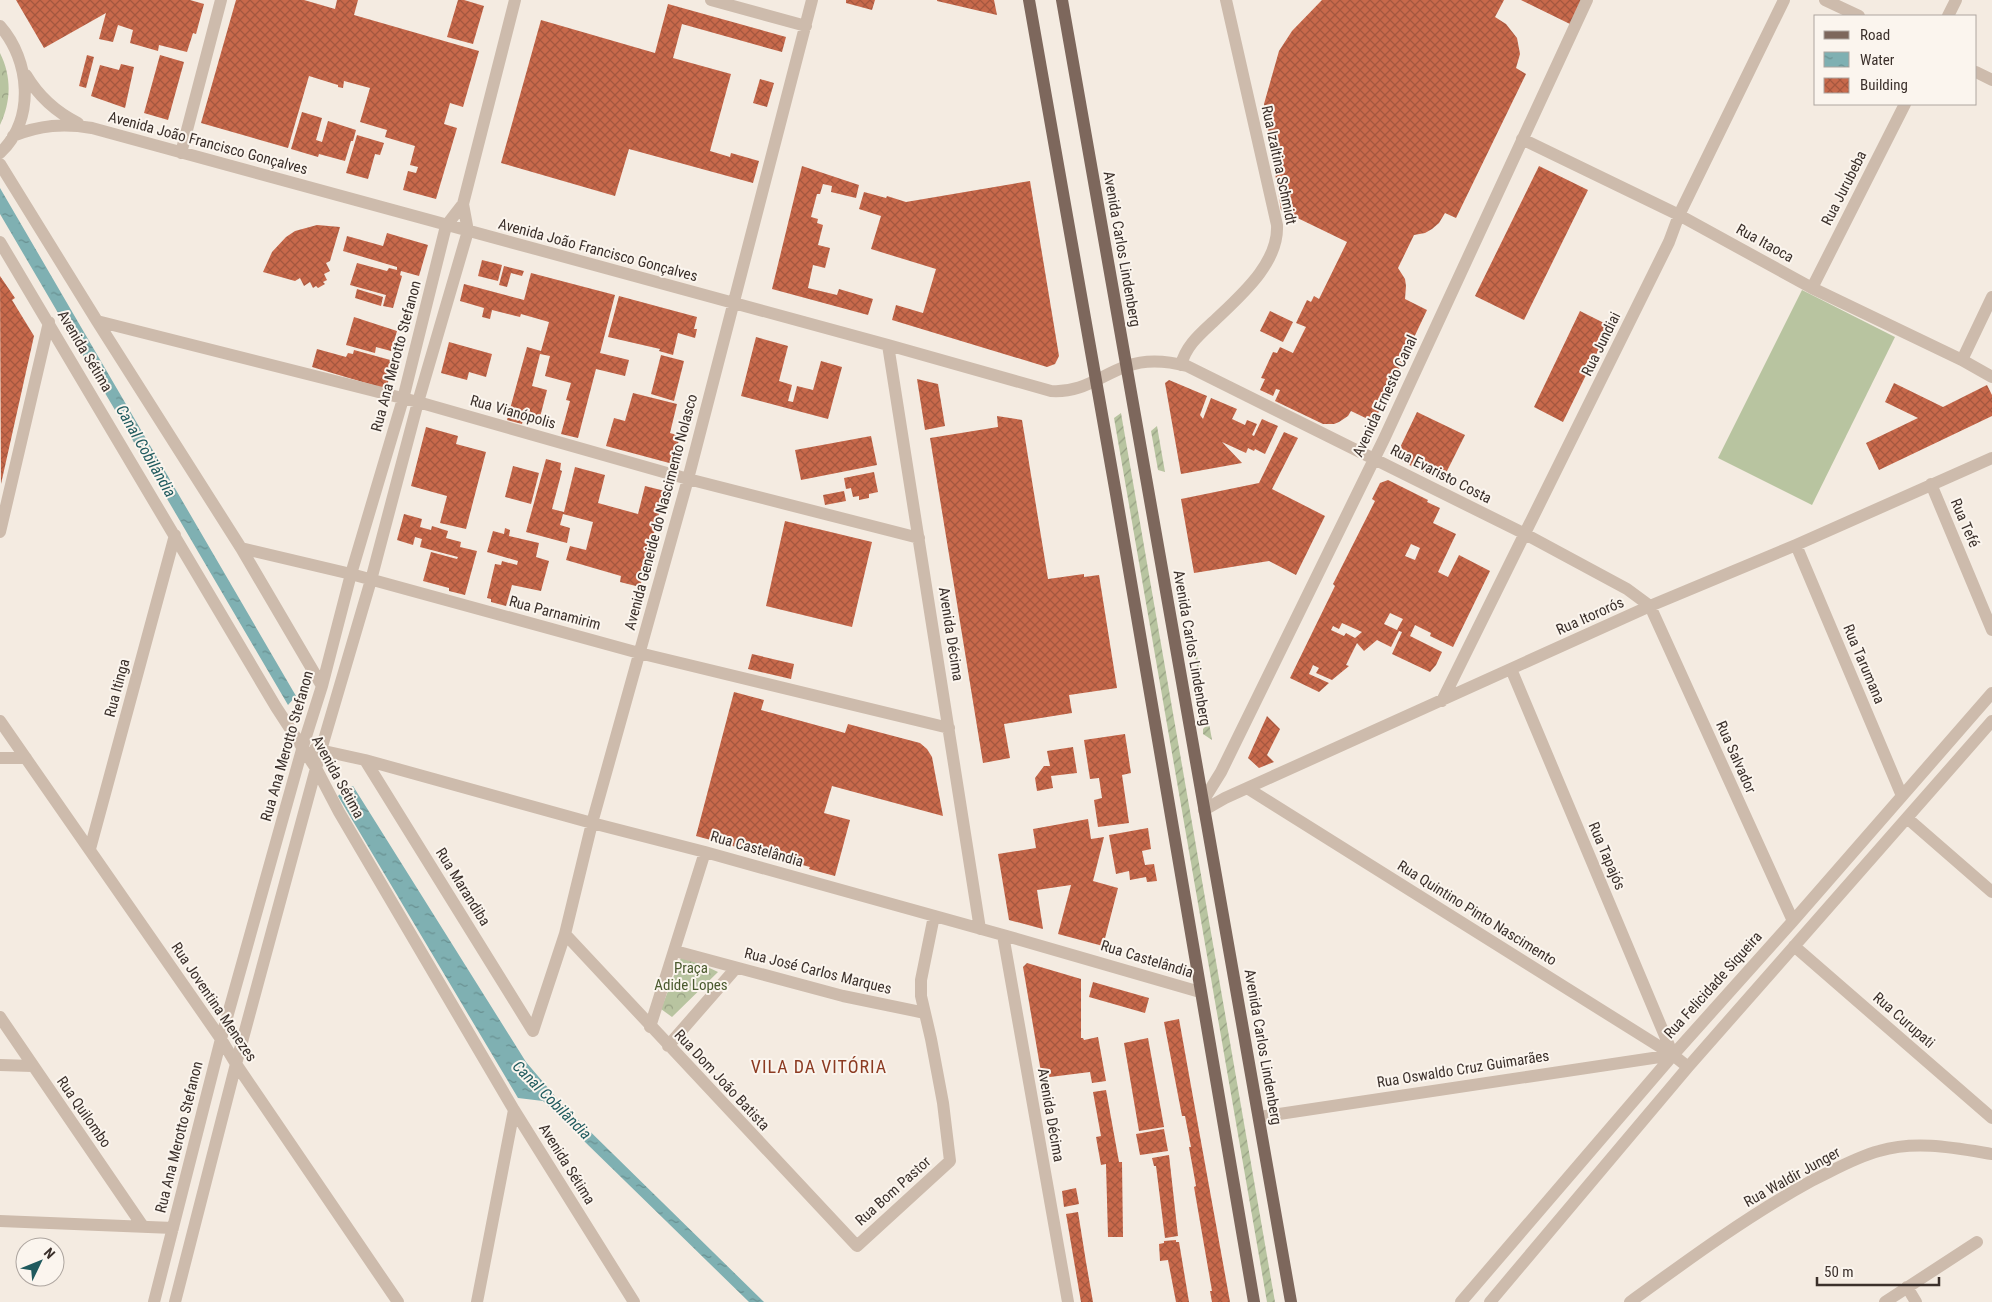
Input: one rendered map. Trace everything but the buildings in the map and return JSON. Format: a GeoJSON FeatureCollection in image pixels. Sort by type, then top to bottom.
{"type":"FeatureCollection","features":[{"type":"Feature","properties":{"kind":"main road"},"geometry":{"type":"LineString","coordinates":[[1028,0],[1096,382],[1254,1302]]}},
{"type":"Feature","properties":{"kind":"main road","name":"Avenida Carlos Lindenberg"},"geometry":{"type":"LineString","coordinates":[[1062,0],[1291,1302]]}},
{"type":"Feature","properties":{"kind":"street"},"geometry":{"type":"LineString","coordinates":[[181,153],[221,0]]}},
{"type":"Feature","properties":{"kind":"street","name":"Rua Ana Merotto Stefanon"},"geometry":{"type":"LineString","coordinates":[[154,1302],[221,1038],[302,746],[322,686],[351,574],[403,398],[446,226],[463,204],[515,0]]}},
{"type":"Feature","properties":{"kind":"street"},"geometry":{"type":"LineString","coordinates":[[711,0],[806,26]]}},
{"type":"Feature","properties":{"kind":"street","name":"Avenida Geneide do Nascimento Nolasco"},"geometry":{"type":"LineString","coordinates":[[534,1031],[565,934],[592,823],[688,479],[812,0]]}},
{"type":"Feature","properties":{"kind":"street","name":"Rua Izaltina Schmidt"},"geometry":{"type":"LineString","coordinates":[[1181,365],[1186,350],[1237,298],[1269,259],[1276,245],[1277,225],[1226,0]]}},
{"type":"Feature","properties":{"kind":"street","name":"Avenida Ernesto Canal"},"geometry":{"type":"LineString","coordinates":[[1203,806],[1374,458],[1587,0]]}},
{"type":"Feature","properties":{"kind":"street","name":"Rua Jundiai"},"geometry":{"type":"LineString","coordinates":[[1442,701],[1669,242],[1678,215],[1784,0]]}},
{"type":"Feature","properties":{"kind":"street"},"geometry":{"type":"LineString","coordinates":[[1825,0],[1857,15]]}},
{"type":"Feature","properties":{"kind":"street"},"geometry":{"type":"LineString","coordinates":[[1948,15],[1956,0]]}},
{"type":"Feature","properties":{"kind":"street"},"geometry":{"type":"LineString","coordinates":[[0,26],[11,40],[23,71],[24,104],[20,121],[0,152]]}},
{"type":"Feature","properties":{"kind":"street","name":"Avenida João Francisco Gonçalves"},"geometry":{"type":"LineString","coordinates":[[23,71],[41,97],[53,108],[65,116],[92,128]]}},
{"type":"Feature","properties":{"kind":"street"},"geometry":{"type":"LineString","coordinates":[[1977,72],[1992,80]]}},
{"type":"Feature","properties":{"kind":"street","name":"Rua Jurubeba"},"geometry":{"type":"LineString","coordinates":[[1812,288],[1904,105]]}},
{"type":"Feature","properties":{"kind":"street","name":"Avenida João Francisco Gonçalves"},"geometry":{"type":"LineString","coordinates":[[12,136],[44,126],[76,125],[92,128],[1051,391],[1073,390],[1096,382]]}},
{"type":"Feature","properties":{"kind":"street","name":"Rua Itaoca"},"geometry":{"type":"LineString","coordinates":[[1522,139],[1678,215],[1812,288],[1962,360],[1992,377]]}},
{"type":"Feature","properties":{"kind":"street"},"geometry":{"type":"LineString","coordinates":[[0,164],[241,548],[322,686]]}},
{"type":"Feature","properties":{"kind":"street","name":"Rua Ana Merotto Stefanon"},"geometry":{"type":"LineString","coordinates":[[175,1302],[236,1064],[321,750],[371,580],[418,402],[468,231],[463,204]]}},
{"type":"Feature","properties":{"kind":"street","name":"Avenida Sétima"},"geometry":{"type":"LineString","coordinates":[[0,242],[276,707],[317,770],[344,821],[514,1110],[634,1302]]}},
{"type":"Feature","properties":{"kind":"street"},"geometry":{"type":"LineString","coordinates":[[1962,360],[1992,297]]}},
{"type":"Feature","properties":{"kind":"street","name":"Rua Vianópolis"},"geometry":{"type":"LineString","coordinates":[[97,321],[403,398],[688,479],[919,538]]}},
{"type":"Feature","properties":{"kind":"street"},"geometry":{"type":"LineString","coordinates":[[0,532],[49,322]]}},
{"type":"Feature","properties":{"kind":"street","name":"Avenida Décima"},"geometry":{"type":"LineString","coordinates":[[888,345],[980,929]]}},
{"type":"Feature","properties":{"kind":"street","name":"Rua Evaristo Costa"},"geometry":{"type":"LineString","coordinates":[[1127,366],[1163,361],[1181,365],[1374,458],[1525,534],[1627,589],[1650,606]]}},
{"type":"Feature","properties":{"kind":"street"},"geometry":{"type":"LineString","coordinates":[[1096,382],[1127,366]]}},
{"type":"Feature","properties":{"kind":"street","name":"Rua Itororós"},"geometry":{"type":"LineString","coordinates":[[1203,806],[1442,701],[1650,606],[1796,545],[1992,458]]}},
{"type":"Feature","properties":{"kind":"street","name":"Rua Tefé"},"geometry":{"type":"LineString","coordinates":[[1932,484],[1992,630]]}},
{"type":"Feature","properties":{"kind":"street","name":"Rua Itinga"},"geometry":{"type":"LineString","coordinates":[[90,849],[175,535]]}},
{"type":"Feature","properties":{"kind":"street","name":"Rua Tarumana"},"geometry":{"type":"LineString","coordinates":[[1796,545],[1902,796]]}},
{"type":"Feature","properties":{"kind":"street","name":"Rua Parnamirim"},"geometry":{"type":"LineString","coordinates":[[241,548],[351,574],[639,653],[949,728]]}},
{"type":"Feature","properties":{"kind":"street","name":"Rua Salvador"},"geometry":{"type":"LineString","coordinates":[[1650,606],[1793,921]]}},
{"type":"Feature","properties":{"kind":"street","name":"Rua Tapajós"},"geometry":{"type":"LineString","coordinates":[[1511,669],[1672,1054]]}},
{"type":"Feature","properties":{"kind":"street","name":"Rua Felicidade Siqueira"},"geometry":{"type":"LineString","coordinates":[[1461,1302],[1672,1054],[1793,921],[1992,693]]}},
{"type":"Feature","properties":{"kind":"street","name":"Rua Joventina Menezes"},"geometry":{"type":"LineString","coordinates":[[0,721],[221,1038],[236,1064],[398,1302]]}},
{"type":"Feature","properties":{"kind":"street"},"geometry":{"type":"LineString","coordinates":[[1490,1302],[1688,1067],[1992,721]]}},
{"type":"Feature","properties":{"kind":"street","name":"Rua Castelândia"},"geometry":{"type":"LineString","coordinates":[[302,746],[365,760],[592,823],[705,852],[1200,992]]}},
{"type":"Feature","properties":{"kind":"street"},"geometry":{"type":"LineString","coordinates":[[0,758],[26,758]]}},
{"type":"Feature","properties":{"kind":"street","name":"Rua Marandiba"},"geometry":{"type":"LineString","coordinates":[[365,760],[534,1031]]}},
{"type":"Feature","properties":{"kind":"street","name":"Rua Quintino Pinto Nascimento"},"geometry":{"type":"LineString","coordinates":[[1247,788],[1672,1054],[1688,1067]]}},
{"type":"Feature","properties":{"kind":"street"},"geometry":{"type":"LineString","coordinates":[[1907,818],[1992,892]]}},
{"type":"Feature","properties":{"kind":"street"},"geometry":{"type":"LineString","coordinates":[[650,1027],[705,852]]}},
{"type":"Feature","properties":{"kind":"street"},"geometry":{"type":"LineString","coordinates":[[925,1013],[920,996],[921,980],[934,916]]}},
{"type":"Feature","properties":{"kind":"street","name":"Rua Dom João Batista"},"geometry":{"type":"LineString","coordinates":[[565,934],[857,1246]]}},
{"type":"Feature","properties":{"kind":"street","name":"Avenida Décima"},"geometry":{"type":"LineString","coordinates":[[1003,935],[1068,1302]]}},
{"type":"Feature","properties":{"kind":"street","name":"Rua Curupati"},"geometry":{"type":"LineString","coordinates":[[1794,946],[1992,1118]]}},
{"type":"Feature","properties":{"kind":"street","name":"Rua José Carlos Marques"},"geometry":{"type":"LineString","coordinates":[[675,951],[844,996],[925,1013]]}},
{"type":"Feature","properties":{"kind":"street"},"geometry":{"type":"LineString","coordinates":[[668,1046],[736,968]]}},
{"type":"Feature","properties":{"kind":"street","name":"Rua Bom Pastor"},"geometry":{"type":"LineString","coordinates":[[857,1246],[950,1161],[943,1103],[925,1013]]}},
{"type":"Feature","properties":{"kind":"street","name":"Rua Quilombo"},"geometry":{"type":"LineString","coordinates":[[0,1017],[142,1225]]}},
{"type":"Feature","properties":{"kind":"street","name":"Rua Oswaldo Cruz Guimarães"},"geometry":{"type":"LineString","coordinates":[[1259,1117],[1672,1054]]}},
{"type":"Feature","properties":{"kind":"street"},"geometry":{"type":"LineString","coordinates":[[0,1065],[32,1066]]}},
{"type":"Feature","properties":{"kind":"street"},"geometry":{"type":"LineString","coordinates":[[477,1302],[514,1110]]}},
{"type":"Feature","properties":{"kind":"street","name":"Rua Waldir Junger"},"geometry":{"type":"LineString","coordinates":[[1630,1302],[1728,1232],[1788,1194],[1836,1168],[1870,1154],[1920,1145],[1951,1147],[1992,1154]]}},
{"type":"Feature","properties":{"kind":"street"},"geometry":{"type":"LineString","coordinates":[[0,1221],[142,1225],[173,1228]]}},
{"type":"Feature","properties":{"kind":"street"},"geometry":{"type":"LineString","coordinates":[[1885,1302],[1977,1242]]}},
{"type":"Feature","properties":{"kind":"street"},"geometry":{"type":"LineString","coordinates":[[1907,1287],[1916,1302]]}},
{"type":"Feature","properties":{"kind":"green space"},"geometry":{"type":"Polygon","coordinates":[[[0,53],[7,71],[9,89],[4,116],[0,125],[0,53]]]}},
{"type":"Feature","properties":{"kind":"green space"},"geometry":{"type":"Polygon","coordinates":[[[1802,290],[1895,337],[1812,505],[1718,458],[1802,290]]]}},
{"type":"Feature","properties":{"kind":"green space"},"geometry":{"type":"Polygon","coordinates":[[[1121,413],[1275,1302],[1267,1302],[1114,418],[1121,413]]]}},
{"type":"Feature","properties":{"kind":"green space"},"geometry":{"type":"Polygon","coordinates":[[[1157,426],[1165,472],[1158,470],[1151,431],[1157,426]]]}},
{"type":"Feature","properties":{"kind":"green space"},"geometry":{"type":"Polygon","coordinates":[[[1192,627],[1212,740],[1203,734],[1203,729],[1207,725],[1192,638],[1186,635],[1187,629],[1192,627]]]}},
{"type":"Feature","properties":{"kind":"green space","name":"Praça Adide Lopes"},"geometry":{"type":"Polygon","coordinates":[[[682,955],[718,972],[672,1017],[661,1009],[682,955]]]}},
{"type":"Feature","properties":{"kind":"water","name":"Canal Cobilândia"},"geometry":{"type":"Polygon","coordinates":[[[0,188],[296,696],[288,705],[0,214],[0,188]]]}},
{"type":"Feature","properties":{"kind":"water","name":"Canal Cobilândia"},"geometry":{"type":"Polygon","coordinates":[[[353,786],[526,1062],[560,1102],[764,1302],[749,1302],[543,1101],[518,1098],[338,796],[345,789],[353,786]]]}},
{"type":"Feature","properties":{"kind":"district","name":"VILA DA VITÓRIA"},"geometry":{"type":"Point","coordinates":[819,1066]}}]}
